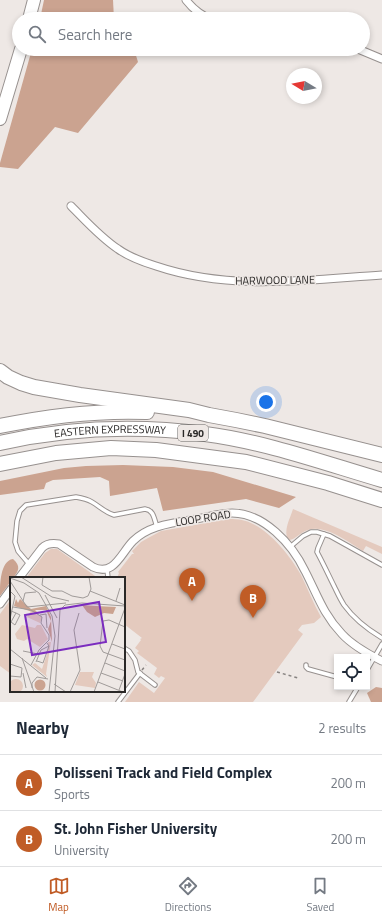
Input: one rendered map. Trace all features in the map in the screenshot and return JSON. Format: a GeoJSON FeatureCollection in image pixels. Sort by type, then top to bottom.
{"type":"FeatureCollection","features":[{"type":"Feature","properties":{"kind":"highway"},"geometry":{"type":"LineString","coordinates":[[0,371],[8,377],[34,387],[72,394],[190,410],[264,426],[382,455]]}},
{"type":"Feature","properties":{"kind":"highway"},"geometry":{"type":"LineString","coordinates":[[0,426],[42,418],[95,412],[145,412],[209,415]]}},
{"type":"Feature","properties":{"kind":"highway","name":"EASTERN EXPRESSWAY"},"geometry":{"type":"LineString","coordinates":[[0,443],[49,434],[92,430],[128,428],[170,430],[207,434],[245,441],[382,480]]}},
{"type":"Feature","properties":{"kind":"highway","name":"EASTERN EXPRESSWAY"},"geometry":{"type":"LineString","coordinates":[[0,464],[56,453],[112,448],[156,450],[246,462],[328,483],[382,500]]}},
{"type":"Feature","properties":{"kind":"main road"},"geometry":{"type":"LineString","coordinates":[[31,12],[34,0]]}},
{"type":"Feature","properties":{"kind":"main road"},"geometry":{"type":"LineString","coordinates":[[0,119],[19,56]]}},
{"type":"Feature","properties":{"kind":"street"},"geometry":{"type":"LineString","coordinates":[[186,0],[197,12]]}},
{"type":"Feature","properties":{"kind":"street"},"geometry":{"type":"LineString","coordinates":[[370,54],[382,59]]}},
{"type":"Feature","properties":{"kind":"street","name":"HARWOOD LANE"},"geometry":{"type":"LineString","coordinates":[[71,206],[106,240],[119,250],[133,258],[169,271],[213,279],[258,282],[288,282],[382,275]]}},
{"type":"Feature","properties":{"kind":"street","name":"LOOP ROAD"},"geometry":{"type":"LineString","coordinates":[[107,569],[115,564],[133,541],[157,526],[221,514],[243,514],[253,517],[266,523],[290,547],[305,571],[322,607],[342,635],[382,662]]}},
{"type":"Feature","properties":{"kind":"street"},"geometry":{"type":"LineString","coordinates":[[20,577],[45,546],[54,543],[65,546],[98,570],[107,569]]}},
{"type":"Feature","properties":{"kind":"street"},"geometry":{"type":"LineString","coordinates":[[0,604],[10,590]]}},
{"type":"Feature","properties":{"kind":"lane"},"geometry":{"type":"LineString","coordinates":[[29,564],[18,551],[15,542],[17,521],[20,511],[26,505],[76,497],[84,498],[114,515],[145,509],[150,510],[153,513],[157,526]]}},
{"type":"Feature","properties":{"kind":"lane"},"geometry":{"type":"LineString","coordinates":[[290,547],[310,532],[317,532],[324,534],[382,565]]}},
{"type":"Feature","properties":{"kind":"lane"},"geometry":{"type":"LineString","coordinates":[[324,534],[317,552],[339,597],[349,612],[360,623],[382,638]]}},
{"type":"Feature","properties":{"kind":"lane"},"geometry":{"type":"LineString","coordinates":[[107,569],[108,577]]}},
{"type":"Feature","properties":{"kind":"lane"},"geometry":{"type":"LineString","coordinates":[[370,664],[382,644]]}},
{"type":"Feature","properties":{"kind":"lane"},"geometry":{"type":"LineString","coordinates":[[125,649],[129,651],[135,660],[138,672],[155,685]]}},
{"type":"Feature","properties":{"kind":"lane"},"geometry":{"type":"LineString","coordinates":[[306,665],[308,669],[334,676]]}},
{"type":"Feature","properties":{"kind":"lane"},"geometry":{"type":"LineString","coordinates":[[118,702],[140,673]]}},
{"type":"Feature","properties":{"kind":"lane"},"geometry":{"type":"LineString","coordinates":[[349,702],[356,690]]}},
{"type":"Feature","properties":{"kind":"path"},"geometry":{"type":"LineString","coordinates":[[277,672],[298,678]]}},
{"type":"Feature","properties":{"kind":"shaded area"},"geometry":{"type":"Polygon","coordinates":[[[44,0],[113,0],[114,12],[41,12],[44,0]]]}},
{"type":"Feature","properties":{"kind":"shaded area"},"geometry":{"type":"Polygon","coordinates":[[[30,56],[136,56],[138,62],[78,133],[55,127],[18,169],[0,167],[30,56]]]}},
{"type":"Feature","properties":{"kind":"shaded area"},"geometry":{"type":"Polygon","coordinates":[[[123,465],[173,467],[213,472],[296,497],[279,508],[246,499],[163,511],[157,488],[110,496],[109,481],[100,477],[53,480],[46,483],[44,489],[0,495],[0,481],[64,468],[123,465]]]}},
{"type":"Feature","properties":{"kind":"shaded area"},"geometry":{"type":"Polygon","coordinates":[[[293,509],[382,547],[382,554],[366,546],[363,551],[336,535],[322,529],[308,530],[291,540],[288,540],[286,532],[293,509]]]}},
{"type":"Feature","properties":{"kind":"shaded area"},"geometry":{"type":"Polygon","coordinates":[[[229,519],[242,520],[260,528],[274,539],[292,561],[301,575],[321,617],[314,623],[302,625],[298,630],[303,634],[253,702],[125,702],[139,682],[154,693],[165,678],[161,676],[159,678],[154,674],[157,668],[137,653],[139,651],[135,648],[142,638],[125,625],[125,577],[117,577],[118,572],[132,554],[134,554],[132,551],[141,542],[161,531],[229,519]]]}},
{"type":"Feature","properties":{"kind":"shaded area"},"geometry":{"type":"Polygon","coordinates":[[[51,549],[57,549],[97,577],[27,577],[45,553],[51,549]]]}},
{"type":"Feature","properties":{"kind":"shaded area"},"geometry":{"type":"Polygon","coordinates":[[[13,559],[18,566],[18,571],[14,577],[10,577],[10,582],[0,596],[3,569],[5,564],[13,559]]]}},
{"type":"Feature","properties":{"kind":"shaded area"},"geometry":{"type":"Polygon","coordinates":[[[10,600],[10,673],[0,666],[0,614],[10,600]]]}},
{"type":"Feature","properties":{"kind":"shaded area"},"geometry":{"type":"Polygon","coordinates":[[[376,687],[382,688],[382,702],[371,702],[367,693],[376,687]]]}},
{"type":"Feature","properties":{"kind":"place","name":"Polisseni Track and Field Complex"},"geometry":{"type":"Point","coordinates":[192,601]}},
{"type":"Feature","properties":{"kind":"place","name":"St. John Fisher University"},"geometry":{"type":"Point","coordinates":[253,618]}}]}
